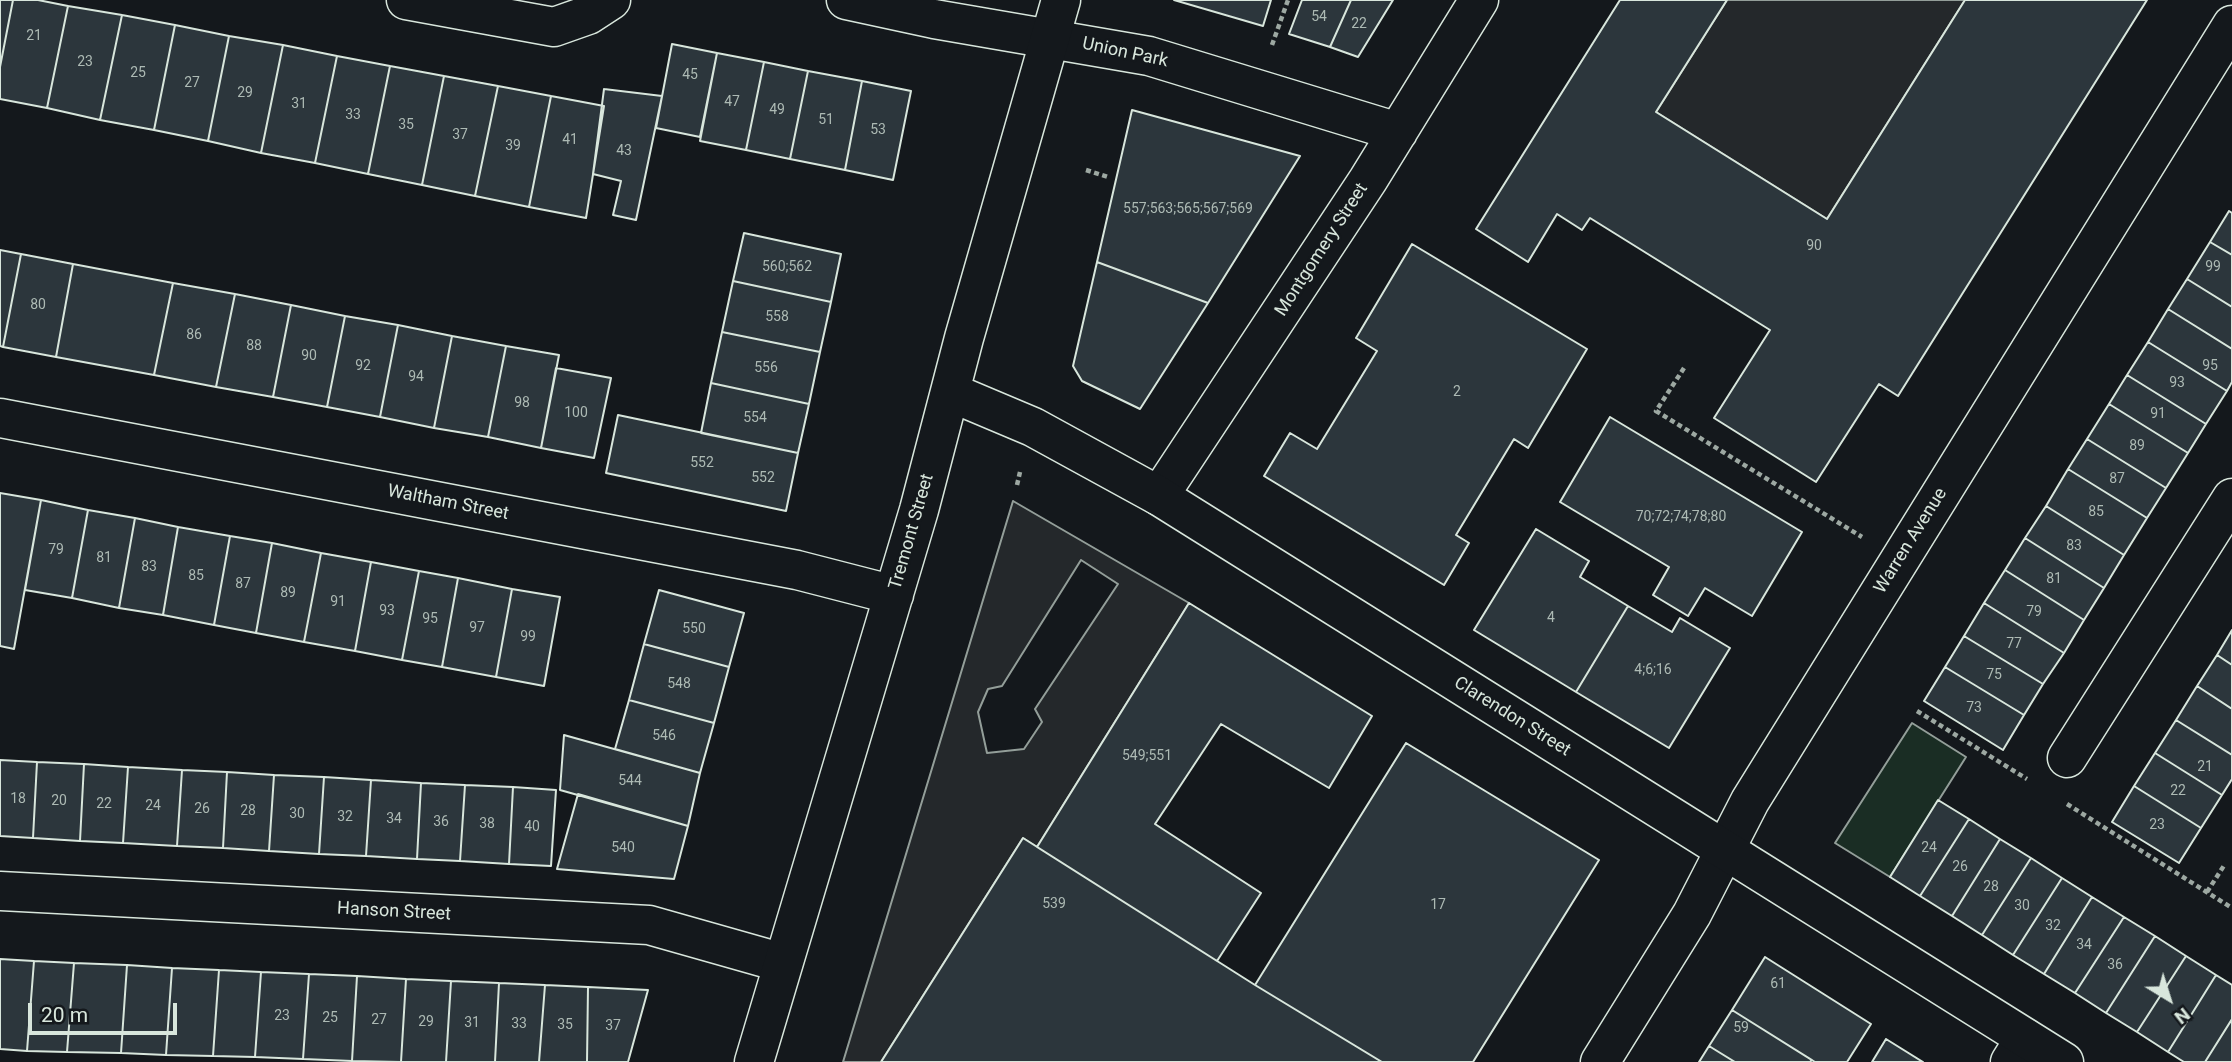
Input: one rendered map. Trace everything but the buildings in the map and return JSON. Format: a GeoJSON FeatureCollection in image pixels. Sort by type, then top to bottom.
{"type":"FeatureCollection","features":[{"type":"Feature","properties":{"kind":"street"},"geometry":{"type":"LineString","coordinates":[[406,0],[554,27],[588,15],[611,0]]}},
{"type":"Feature","properties":{"kind":"street","name":"Union Park"},"geometry":{"type":"LineString","coordinates":[[846,0],[934,19],[1149,55],[1398,132]]}},
{"type":"Feature","properties":{"kind":"street","name":"Tremont Street"},"geometry":{"type":"LineString","coordinates":[[754,1062],[934,457],[1061,0]]}},
{"type":"Feature","properties":{"kind":"street","name":"Montgomery Street"},"geometry":{"type":"LineString","coordinates":[[1159,496],[1368,180],[1479,0]]}},
{"type":"Feature","properties":{"kind":"street","name":"Warren Avenue"},"geometry":{"type":"LineString","coordinates":[[1600,1062],[1692,914],[1750,801],[2232,25]]}},
{"type":"Feature","properties":{"kind":"street","name":"Clarendon Street"},"geometry":{"type":"LineString","coordinates":[[950,392],[1033,427],[1159,496],[1725,851],[2018,1050],[2064,1062]]}},
{"type":"Feature","properties":{"kind":"street","name":"Waltham Street"},"geometry":{"type":"LineString","coordinates":[[0,418],[797,570],[894,595]]}},
{"type":"Feature","properties":{"kind":"street"},"geometry":{"type":"LineString","coordinates":[[2067,758],[2232,498]]}},
{"type":"Feature","properties":{"kind":"street","name":"Hanson Street"},"geometry":{"type":"LineString","coordinates":[[0,891],[649,925],[783,963]]}},
{"type":"Feature","properties":{"kind":"path"},"geometry":{"type":"LineString","coordinates":[[1270,50],[1288,0]]}},
{"type":"Feature","properties":{"kind":"path"},"geometry":{"type":"LineString","coordinates":[[1086,170],[1108,177]]}},
{"type":"Feature","properties":{"kind":"path"},"geometry":{"type":"LineString","coordinates":[[1684,368],[1656,411],[1899,560]]}},
{"type":"Feature","properties":{"kind":"path"},"geometry":{"type":"LineString","coordinates":[[1917,710],[2035,784]]}},
{"type":"Feature","properties":{"kind":"path"},"geometry":{"type":"LineString","coordinates":[[2058,799],[2232,908]]}},
{"type":"Feature","properties":{"kind":"path"},"geometry":{"type":"LineString","coordinates":[[2207,892],[2225,864]]}},
{"type":"Feature","properties":{"kind":"green space"},"geometry":{"type":"Polygon","coordinates":[[[1912,723],[1966,757],[1890,877],[1835,843],[1912,723]]]}},
{"type":"Feature","properties":{"kind":"shaded area"},"geometry":{"type":"Polygon","coordinates":[[[1727,0],[1965,0],[1827,219],[1656,112],[1727,0]]]}},
{"type":"Feature","properties":{"kind":"shaded area"},"geometry":{"type":"Polygon","coordinates":[[[1013,501],[1189,603],[1037,847],[1023,838],[881,1062],[843,1062],[1013,501]],[[1081,560],[1002,686],[988,689],[978,712],[987,753],[1024,749],[1042,722],[1035,709],[1118,584],[1081,560]]]}}]}
